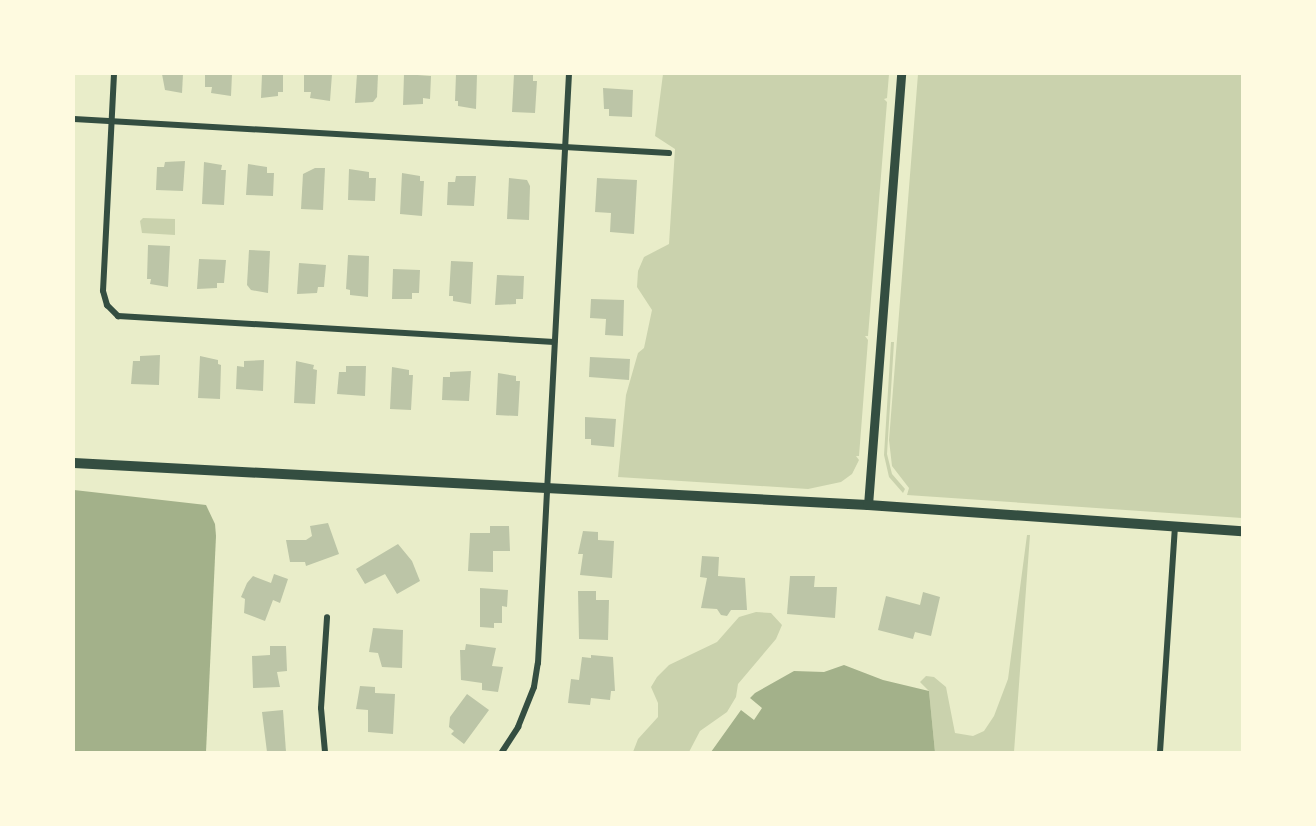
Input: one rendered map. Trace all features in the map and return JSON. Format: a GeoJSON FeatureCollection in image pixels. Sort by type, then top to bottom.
{"type":"FeatureCollection","features":[{"type":"Feature","properties":{"kind":"main road"},"geometry":{"type":"LineString","coordinates":[[74,463],[868,505],[1242,531]]}},
{"type":"Feature","properties":{"kind":"street"},"geometry":{"type":"LineString","coordinates":[[114,74],[103,291],[112,311],[129,318],[554,342]]}},
{"type":"Feature","properties":{"kind":"street"},"geometry":{"type":"LineString","coordinates":[[502,753],[518,727],[534,687],[538,663],[569,74]]}},
{"type":"Feature","properties":{"kind":"street"},"geometry":{"type":"LineString","coordinates":[[868,505],[901,74]]}},
{"type":"Feature","properties":{"kind":"street"},"geometry":{"type":"LineString","coordinates":[[74,119],[669,153]]}},
{"type":"Feature","properties":{"kind":"street"},"geometry":{"type":"LineString","coordinates":[[1160,753],[1175,526]]}},
{"type":"Feature","properties":{"kind":"street"},"geometry":{"type":"LineString","coordinates":[[325,753],[321,708],[327,616]]}},
{"type":"Feature","properties":{"kind":"shaded area"},"geometry":{"type":"Polygon","coordinates":[[[663,74],[889,74],[887,98],[884,99],[887,102],[868,336],[865,336],[868,340],[859,456],[856,456],[859,460],[852,474],[841,482],[808,489],[618,477],[626,395],[638,353],[644,348],[652,310],[637,287],[638,271],[644,257],[669,244],[675,149],[655,136],[663,74]]]}},
{"type":"Feature","properties":{"kind":"shaded area"},"geometry":{"type":"Polygon","coordinates":[[[918,74],[1242,74],[1242,518],[907,495],[909,488],[892,466],[889,440],[918,74]]]}},
{"type":"Feature","properties":{"kind":"shaded area"},"geometry":{"type":"Polygon","coordinates":[[[143,218],[175,219],[175,235],[142,233],[140,221],[143,218]]]}},
{"type":"Feature","properties":{"kind":"shaded area"},"geometry":{"type":"Polygon","coordinates":[[[891,342],[894,342],[887,454],[892,474],[905,489],[903,493],[889,477],[884,455],[891,342]]]}},
{"type":"Feature","properties":{"kind":"shaded area"},"geometry":{"type":"Polygon","coordinates":[[[74,490],[206,505],[215,524],[216,536],[206,752],[74,752],[74,490]]]}},
{"type":"Feature","properties":{"kind":"shaded area"},"geometry":{"type":"Polygon","coordinates":[[[1027,535],[1030,535],[1014,752],[935,752],[929,691],[920,682],[926,676],[934,677],[946,687],[955,733],[973,736],[984,731],[994,716],[1008,679],[1027,535]]]}},
{"type":"Feature","properties":{"kind":"shaded area"},"geometry":{"type":"Polygon","coordinates":[[[756,612],[771,613],[782,625],[776,639],[738,684],[736,697],[727,712],[700,731],[689,752],[633,752],[638,739],[658,717],[658,703],[651,687],[657,677],[669,665],[717,642],[739,617],[756,612]]]}},
{"type":"Feature","properties":{"kind":"shaded area"},"geometry":{"type":"Polygon","coordinates":[[[844,665],[883,680],[929,691],[935,752],[711,752],[741,710],[754,720],[762,708],[750,698],[755,693],[794,671],[824,672],[844,665]]]}},
{"type":"Feature","properties":{"kind":"building"},"geometry":{"type":"Polygon","coordinates":[[[162,74],[183,74],[182,93],[165,90],[162,74]]]}},
{"type":"Feature","properties":{"kind":"building"},"geometry":{"type":"Polygon","coordinates":[[[205,74],[232,74],[231,96],[211,93],[212,87],[205,87],[205,74]]]}},
{"type":"Feature","properties":{"kind":"building"},"geometry":{"type":"Polygon","coordinates":[[[262,74],[283,74],[283,92],[278,92],[278,96],[261,98],[262,74]]]}},
{"type":"Feature","properties":{"kind":"building"},"geometry":{"type":"Polygon","coordinates":[[[304,74],[332,74],[330,101],[310,98],[311,92],[304,92],[304,74]]]}},
{"type":"Feature","properties":{"kind":"building"},"geometry":{"type":"Polygon","coordinates":[[[357,74],[378,74],[377,97],[373,102],[355,103],[357,74]]]}},
{"type":"Feature","properties":{"kind":"building"},"geometry":{"type":"Polygon","coordinates":[[[404,74],[431,76],[430,99],[423,98],[423,104],[403,105],[404,74]]]}},
{"type":"Feature","properties":{"kind":"building"},"geometry":{"type":"Polygon","coordinates":[[[456,74],[477,74],[476,109],[458,106],[458,101],[455,101],[456,74]]]}},
{"type":"Feature","properties":{"kind":"building"},"geometry":{"type":"Polygon","coordinates":[[[514,74],[533,74],[533,81],[537,81],[535,113],[512,112],[514,74]]]}},
{"type":"Feature","properties":{"kind":"building"},"geometry":{"type":"Polygon","coordinates":[[[603,88],[633,90],[632,117],[609,116],[609,109],[604,109],[603,88]]]}},
{"type":"Feature","properties":{"kind":"building"},"geometry":{"type":"Polygon","coordinates":[[[185,161],[183,191],[156,190],[157,167],[164,167],[165,162],[185,161]]]}},
{"type":"Feature","properties":{"kind":"building"},"geometry":{"type":"Polygon","coordinates":[[[204,162],[222,165],[221,170],[226,170],[224,205],[202,204],[204,162]]]}},
{"type":"Feature","properties":{"kind":"building"},"geometry":{"type":"Polygon","coordinates":[[[248,164],[267,167],[267,173],[274,173],[273,196],[246,195],[248,164]]]}},
{"type":"Feature","properties":{"kind":"building"},"geometry":{"type":"Polygon","coordinates":[[[315,168],[325,168],[323,210],[301,209],[303,174],[315,168]]]}},
{"type":"Feature","properties":{"kind":"building"},"geometry":{"type":"Polygon","coordinates":[[[349,169],[369,172],[369,178],[376,178],[375,201],[348,200],[349,169]]]}},
{"type":"Feature","properties":{"kind":"building"},"geometry":{"type":"Polygon","coordinates":[[[402,173],[420,176],[420,181],[424,181],[422,216],[400,214],[402,173]]]}},
{"type":"Feature","properties":{"kind":"building"},"geometry":{"type":"Polygon","coordinates":[[[456,176],[476,176],[474,206],[447,205],[448,182],[455,182],[456,176]]]}},
{"type":"Feature","properties":{"kind":"building"},"geometry":{"type":"Polygon","coordinates":[[[509,178],[527,180],[530,186],[529,220],[507,219],[509,178]]]}},
{"type":"Feature","properties":{"kind":"building"},"geometry":{"type":"Polygon","coordinates":[[[597,178],[637,180],[634,234],[610,232],[611,213],[595,212],[597,178]]]}},
{"type":"Feature","properties":{"kind":"building"},"geometry":{"type":"Polygon","coordinates":[[[148,245],[170,246],[168,287],[150,284],[151,279],[147,279],[148,245]]]}},
{"type":"Feature","properties":{"kind":"building"},"geometry":{"type":"Polygon","coordinates":[[[249,250],[270,251],[268,293],[251,290],[247,285],[249,250]]]}},
{"type":"Feature","properties":{"kind":"building"},"geometry":{"type":"Polygon","coordinates":[[[348,255],[369,256],[368,297],[350,295],[350,290],[346,289],[348,255]]]}},
{"type":"Feature","properties":{"kind":"building"},"geometry":{"type":"Polygon","coordinates":[[[199,259],[226,260],[224,283],[217,283],[217,288],[197,289],[199,259]]]}},
{"type":"Feature","properties":{"kind":"building"},"geometry":{"type":"Polygon","coordinates":[[[451,261],[473,262],[471,304],[453,301],[453,296],[449,296],[451,261]]]}},
{"type":"Feature","properties":{"kind":"building"},"geometry":{"type":"Polygon","coordinates":[[[299,263],[326,265],[324,287],[318,287],[317,293],[297,294],[299,263]]]}},
{"type":"Feature","properties":{"kind":"building"},"geometry":{"type":"Polygon","coordinates":[[[393,269],[420,270],[419,293],[412,293],[412,299],[392,299],[393,269]]]}},
{"type":"Feature","properties":{"kind":"building"},"geometry":{"type":"Polygon","coordinates":[[[497,275],[524,276],[523,299],[516,299],[516,304],[495,305],[497,275]]]}},
{"type":"Feature","properties":{"kind":"building"},"geometry":{"type":"Polygon","coordinates":[[[591,299],[624,300],[623,336],[605,335],[606,319],[590,318],[591,299]]]}},
{"type":"Feature","properties":{"kind":"building"},"geometry":{"type":"Polygon","coordinates":[[[160,355],[159,385],[131,384],[133,361],[140,361],[140,356],[160,355]]]}},
{"type":"Feature","properties":{"kind":"building"},"geometry":{"type":"Polygon","coordinates":[[[200,356],[218,360],[218,364],[221,365],[220,399],[198,398],[200,356]]]}},
{"type":"Feature","properties":{"kind":"building"},"geometry":{"type":"Polygon","coordinates":[[[590,357],[630,359],[629,380],[589,377],[590,357]]]}},
{"type":"Feature","properties":{"kind":"building"},"geometry":{"type":"Polygon","coordinates":[[[264,360],[263,391],[236,389],[237,366],[244,367],[244,361],[264,360]]]}},
{"type":"Feature","properties":{"kind":"building"},"geometry":{"type":"Polygon","coordinates":[[[296,361],[314,365],[313,369],[317,370],[315,404],[294,403],[296,361]]]}},
{"type":"Feature","properties":{"kind":"building"},"geometry":{"type":"Polygon","coordinates":[[[346,366],[366,366],[365,396],[337,394],[339,372],[346,372],[346,366]]]}},
{"type":"Feature","properties":{"kind":"building"},"geometry":{"type":"Polygon","coordinates":[[[392,367],[409,370],[409,375],[413,375],[411,410],[390,409],[392,367]]]}},
{"type":"Feature","properties":{"kind":"building"},"geometry":{"type":"Polygon","coordinates":[[[471,371],[469,401],[442,400],[443,377],[450,377],[450,372],[471,371]]]}},
{"type":"Feature","properties":{"kind":"building"},"geometry":{"type":"Polygon","coordinates":[[[498,373],[516,376],[516,381],[520,381],[518,416],[496,415],[498,373]]]}},
{"type":"Feature","properties":{"kind":"building"},"geometry":{"type":"Polygon","coordinates":[[[585,417],[616,419],[614,447],[591,445],[591,439],[585,439],[585,417]]]}},
{"type":"Feature","properties":{"kind":"building"},"geometry":{"type":"Polygon","coordinates":[[[328,523],[339,554],[306,566],[305,562],[290,562],[286,540],[306,540],[312,536],[310,526],[328,523]]]}},
{"type":"Feature","properties":{"kind":"building"},"geometry":{"type":"Polygon","coordinates":[[[490,526],[509,526],[510,551],[493,551],[493,572],[468,571],[470,533],[490,533],[490,526]]]}},
{"type":"Feature","properties":{"kind":"building"},"geometry":{"type":"Polygon","coordinates":[[[583,531],[598,532],[598,540],[614,541],[612,578],[580,575],[583,554],[578,554],[583,531]]]}},
{"type":"Feature","properties":{"kind":"building"},"geometry":{"type":"Polygon","coordinates":[[[398,544],[412,561],[420,581],[397,594],[385,574],[365,584],[356,569],[398,544]]]}},
{"type":"Feature","properties":{"kind":"building"},"geometry":{"type":"Polygon","coordinates":[[[702,556],[719,557],[718,576],[745,578],[747,610],[731,610],[727,616],[721,615],[717,609],[701,608],[707,578],[700,577],[702,556]]]}},
{"type":"Feature","properties":{"kind":"building"},"geometry":{"type":"Polygon","coordinates":[[[274,574],[288,579],[280,603],[273,600],[265,621],[244,613],[245,599],[241,597],[247,583],[253,576],[271,583],[274,574]]]}},
{"type":"Feature","properties":{"kind":"building"},"geometry":{"type":"Polygon","coordinates":[[[790,576],[815,576],[814,587],[837,587],[835,618],[787,614],[790,576]]]}},
{"type":"Feature","properties":{"kind":"building"},"geometry":{"type":"Polygon","coordinates":[[[480,588],[508,590],[507,607],[502,606],[502,623],[494,623],[494,628],[480,627],[480,588]]]}},
{"type":"Feature","properties":{"kind":"building"},"geometry":{"type":"Polygon","coordinates":[[[578,591],[596,591],[596,600],[609,600],[608,640],[579,639],[578,591]]]}},
{"type":"Feature","properties":{"kind":"building"},"geometry":{"type":"Polygon","coordinates":[[[923,592],[940,597],[931,636],[915,632],[913,639],[878,630],[886,596],[920,605],[923,592]]]}},
{"type":"Feature","properties":{"kind":"building"},"geometry":{"type":"Polygon","coordinates":[[[373,628],[403,630],[402,668],[382,667],[378,653],[369,652],[373,628]]]}},
{"type":"Feature","properties":{"kind":"building"},"geometry":{"type":"Polygon","coordinates":[[[466,644],[496,648],[492,666],[503,667],[498,692],[482,690],[482,683],[461,680],[460,650],[465,650],[466,644]]]}},
{"type":"Feature","properties":{"kind":"building"},"geometry":{"type":"Polygon","coordinates":[[[270,646],[286,646],[287,671],[277,672],[280,687],[253,688],[252,656],[270,655],[270,646]]]}},
{"type":"Feature","properties":{"kind":"building"},"geometry":{"type":"Polygon","coordinates":[[[591,655],[613,657],[615,691],[611,691],[610,700],[591,698],[590,705],[568,703],[571,679],[579,680],[582,657],[591,658],[591,655]]]}},
{"type":"Feature","properties":{"kind":"building"},"geometry":{"type":"Polygon","coordinates":[[[360,686],[375,687],[375,693],[395,694],[393,734],[368,732],[368,710],[356,709],[360,686]]]}},
{"type":"Feature","properties":{"kind":"building"},"geometry":{"type":"Polygon","coordinates":[[[467,694],[489,710],[464,744],[451,734],[454,731],[449,727],[450,717],[467,694]]]}},
{"type":"Feature","properties":{"kind":"building"},"geometry":{"type":"Polygon","coordinates":[[[283,710],[286,752],[267,752],[262,712],[283,710]]]}}]}
